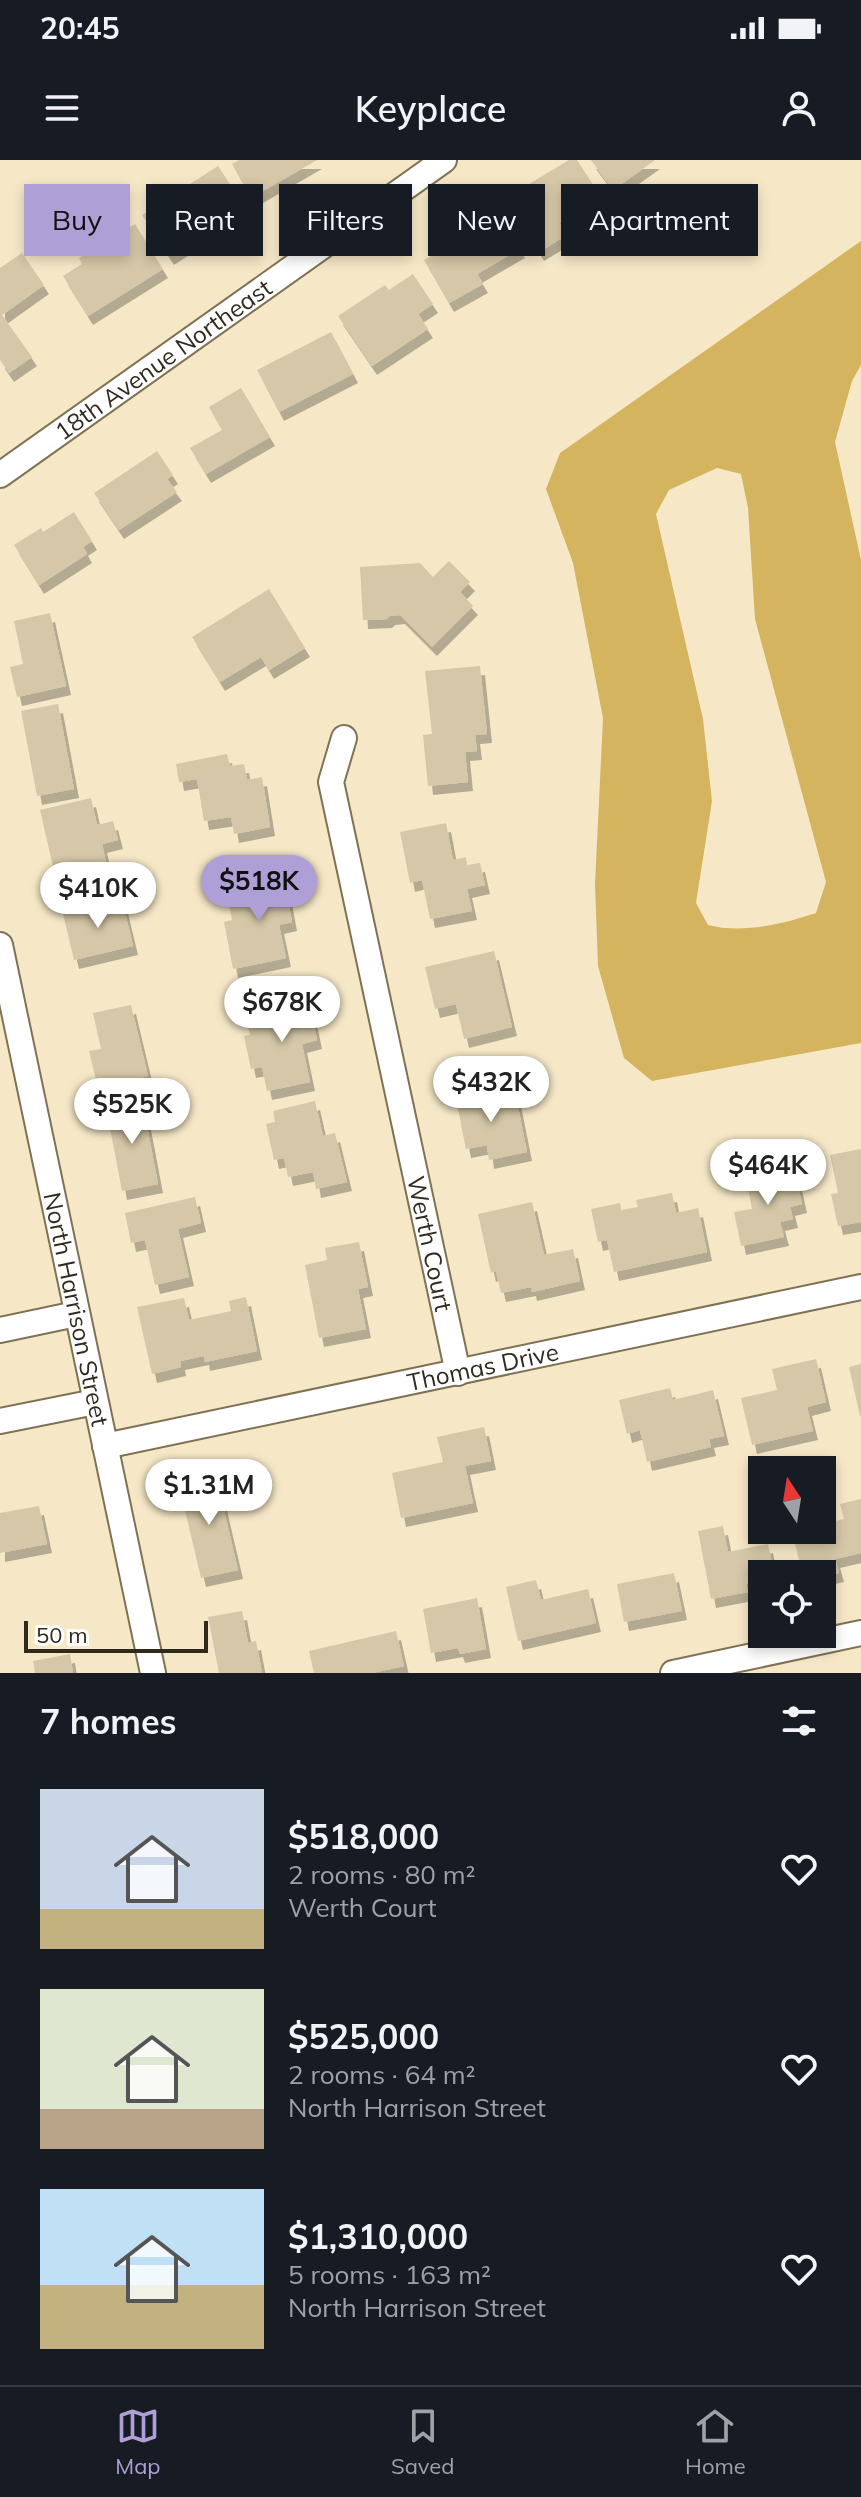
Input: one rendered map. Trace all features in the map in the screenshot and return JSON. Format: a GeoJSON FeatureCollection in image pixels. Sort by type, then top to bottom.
{"type":"FeatureCollection","features":[{"type":"Feature","properties":{"kind":"street","name":"18th Avenue Northeast"},"geometry":{"type":"LineString","coordinates":[[0,475],[444,160]]}},
{"type":"Feature","properties":{"kind":"street","name":"Werth Court"},"geometry":{"type":"LineString","coordinates":[[344,738],[331,782],[458,1373]]}},
{"type":"Feature","properties":{"kind":"street","name":"North Harrison Street"},"geometry":{"type":"LineString","coordinates":[[0,945],[153,1673]]}},
{"type":"Feature","properties":{"kind":"street","name":"Thomas Drive"},"geometry":{"type":"LineString","coordinates":[[105,1446],[861,1287]]}},
{"type":"Feature","properties":{"kind":"street"},"geometry":{"type":"LineString","coordinates":[[0,1330],[76,1314]]}},
{"type":"Feature","properties":{"kind":"street"},"geometry":{"type":"LineString","coordinates":[[0,1421],[95,1402]]}},
{"type":"Feature","properties":{"kind":"street"},"geometry":{"type":"LineString","coordinates":[[673,1673],[861,1633]]}},
{"type":"Feature","properties":{"kind":"shaded area"},"geometry":{"type":"Polygon","coordinates":[[[861,241],[861,365],[852,381],[835,442],[861,560],[861,1043],[652,1081],[624,1058],[598,966],[595,884],[603,718],[573,563],[546,489],[560,453],[861,241]],[[717,468],[669,490],[656,514],[703,719],[712,801],[696,903],[708,925],[721,928],[777,924],[816,913],[826,882],[755,619],[748,508],[741,474],[717,468]]]}},
{"type":"Feature","properties":{"kind":"building"},"geometry":{"type":"Polygon","coordinates":[[[239,160],[317,160],[263,191],[263,184],[243,184],[232,164],[239,160]]]}},
{"type":"Feature","properties":{"kind":"building"},"geometry":{"type":"Polygon","coordinates":[[[569,160],[577,160],[593,184],[561,184],[561,239],[545,248],[545,184],[529,184],[569,160]]]}},
{"type":"Feature","properties":{"kind":"building"},"geometry":{"type":"Polygon","coordinates":[[[591,160],[655,160],[621,184],[609,184],[591,160]]]}},
{"type":"Feature","properties":{"kind":"building"},"geometry":{"type":"Polygon","coordinates":[[[218,166],[230,184],[190,184],[218,166]]]}},
{"type":"Feature","properties":{"kind":"building"},"geometry":{"type":"Polygon","coordinates":[[[135,224],[146,242],[146,256],[155,256],[163,269],[88,316],[63,276],[82,264],[79,258],[82,256],[130,256],[130,227],[135,224]]]}},
{"type":"Feature","properties":{"kind":"building"},"geometry":{"type":"Polygon","coordinates":[[[22,253],[44,285],[2,315],[32,357],[9,373],[0,360],[0,268],[22,253]]]}},
{"type":"Feature","properties":{"kind":"building"},"geometry":{"type":"Polygon","coordinates":[[[431,256],[508,256],[477,274],[483,284],[449,303],[424,260],[431,256]]]}},
{"type":"Feature","properties":{"kind":"building"},"geometry":{"type":"Polygon","coordinates":[[[413,274],[433,304],[418,314],[428,329],[372,366],[338,316],[385,285],[389,290],[413,274]]]}},
{"type":"Feature","properties":{"kind":"building"},"geometry":{"type":"Polygon","coordinates":[[[331,332],[353,374],[279,412],[257,370],[331,332]]]}},
{"type":"Feature","properties":{"kind":"building"},"geometry":{"type":"Polygon","coordinates":[[[241,388],[270,437],[206,474],[190,448],[222,430],[209,407],[241,388]]]}},
{"type":"Feature","properties":{"kind":"building"},"geometry":{"type":"Polygon","coordinates":[[[157,451],[173,475],[167,479],[177,492],[119,530],[94,493],[157,451]]]}},
{"type":"Feature","properties":{"kind":"building"},"geometry":{"type":"Polygon","coordinates":[[[74,512],[92,541],[83,547],[87,554],[39,585],[14,545],[41,528],[43,532],[74,512]]]}},
{"type":"Feature","properties":{"kind":"building"},"geometry":{"type":"Polygon","coordinates":[[[449,561],[470,582],[460,592],[473,606],[432,647],[400,615],[363,620],[360,567],[420,563],[433,577],[449,561]]]}},
{"type":"Feature","properties":{"kind":"building"},"geometry":{"type":"Polygon","coordinates":[[[269,589],[305,648],[269,670],[261,657],[220,682],[192,637],[269,589]]]}},
{"type":"Feature","properties":{"kind":"building"},"geometry":{"type":"Polygon","coordinates":[[[50,613],[66,686],[17,697],[10,667],[23,664],[14,621],[50,613]]]}},
{"type":"Feature","properties":{"kind":"building"},"geometry":{"type":"Polygon","coordinates":[[[480,666],[487,734],[475,735],[477,751],[465,752],[468,782],[428,786],[423,735],[432,734],[425,671],[480,666]]]}},
{"type":"Feature","properties":{"kind":"building"},"geometry":{"type":"Polygon","coordinates":[[[58,704],[74,789],[37,796],[21,711],[58,704]]]}},
{"type":"Feature","properties":{"kind":"building"},"geometry":{"type":"Polygon","coordinates":[[[227,754],[230,766],[244,764],[247,780],[262,777],[270,827],[234,834],[231,817],[204,821],[197,779],[179,782],[176,764],[227,754]]]}},
{"type":"Feature","properties":{"kind":"building"},"geometry":{"type":"Polygon","coordinates":[[[91,798],[97,825],[113,821],[118,840],[102,844],[111,885],[60,897],[40,810],[91,798]]]}},
{"type":"Feature","properties":{"kind":"building"},"geometry":{"type":"Polygon","coordinates":[[[446,823],[453,860],[466,857],[467,865],[480,863],[485,885],[467,889],[472,911],[430,919],[422,880],[410,883],[400,832],[446,823]]]}},
{"type":"Feature","properties":{"kind":"building"},"geometry":{"type":"Polygon","coordinates":[[[283,874],[292,922],[279,925],[286,958],[233,969],[224,922],[232,920],[228,900],[254,895],[251,880],[283,874]]]}},
{"type":"Feature","properties":{"kind":"building"},"geometry":{"type":"Polygon","coordinates":[[[122,900],[133,946],[74,960],[63,914],[122,900]]]}},
{"type":"Feature","properties":{"kind":"building"},"geometry":{"type":"Polygon","coordinates":[[[494,951],[512,1027],[464,1039],[456,1004],[435,1009],[425,967],[494,951]]]}},
{"type":"Feature","properties":{"kind":"building"},"geometry":{"type":"Polygon","coordinates":[[[308,997],[317,1040],[302,1044],[310,1082],[267,1091],[262,1067],[251,1069],[244,1036],[250,1035],[247,1021],[278,1015],[276,1003],[308,997]]]}},
{"type":"Feature","properties":{"kind":"building"},"geometry":{"type":"Polygon","coordinates":[[[131,1005],[148,1076],[98,1088],[89,1051],[101,1049],[93,1013],[131,1005]]]}},
{"type":"Feature","properties":{"kind":"building"},"geometry":{"type":"Polygon","coordinates":[[[487,1087],[490,1103],[516,1097],[527,1152],[489,1160],[487,1145],[466,1149],[455,1094],[487,1087]]]}},
{"type":"Feature","properties":{"kind":"building"},"geometry":{"type":"Polygon","coordinates":[[[142,1100],[158,1184],[122,1191],[106,1107],[142,1100]]]}},
{"type":"Feature","properties":{"kind":"building"},"geometry":{"type":"Polygon","coordinates":[[[315,1101],[323,1136],[335,1133],[347,1182],[316,1189],[313,1172],[288,1177],[284,1158],[274,1160],[266,1124],[275,1122],[273,1111],[315,1101]]]}},
{"type":"Feature","properties":{"kind":"building"},"geometry":{"type":"Polygon","coordinates":[[[861,1149],[861,1222],[838,1226],[831,1194],[838,1193],[830,1155],[861,1149]]]}},
{"type":"Feature","properties":{"kind":"building"},"geometry":{"type":"Polygon","coordinates":[[[794,1168],[802,1204],[790,1207],[793,1219],[780,1222],[784,1237],[741,1246],[734,1212],[752,1209],[746,1178],[794,1168]]]}},
{"type":"Feature","properties":{"kind":"building"},"geometry":{"type":"Polygon","coordinates":[[[672,1193],[676,1213],[698,1208],[707,1252],[614,1272],[607,1240],[598,1242],[591,1209],[620,1203],[621,1210],[638,1207],[636,1200],[672,1193]]]}},
{"type":"Feature","properties":{"kind":"building"},"geometry":{"type":"Polygon","coordinates":[[[195,1197],[201,1223],[178,1229],[189,1277],[155,1285],[145,1240],[131,1243],[125,1213],[195,1197]]]}},
{"type":"Feature","properties":{"kind":"building"},"geometry":{"type":"Polygon","coordinates":[[[532,1202],[544,1255],[573,1249],[580,1281],[532,1292],[531,1287],[501,1293],[496,1271],[491,1273],[478,1214],[532,1202]]]}},
{"type":"Feature","properties":{"kind":"building"},"geometry":{"type":"Polygon","coordinates":[[[359,1242],[368,1287],[358,1289],[366,1329],[319,1338],[305,1265],[327,1260],[325,1248],[359,1242]]]}},
{"type":"Feature","properties":{"kind":"building"},"geometry":{"type":"Polygon","coordinates":[[[246,1297],[257,1351],[205,1362],[204,1356],[180,1361],[181,1367],[152,1374],[137,1307],[184,1298],[189,1320],[231,1311],[229,1301],[246,1297]]]}},
{"type":"Feature","properties":{"kind":"building"},"geometry":{"type":"Polygon","coordinates":[[[816,1359],[826,1402],[807,1407],[813,1431],[752,1445],[741,1398],[777,1390],[772,1369],[816,1359]]]}},
{"type":"Feature","properties":{"kind":"building"},"geometry":{"type":"Polygon","coordinates":[[[861,1364],[861,1416],[860,1416],[849,1367],[861,1364]]]}},
{"type":"Feature","properties":{"kind":"building"},"geometry":{"type":"Polygon","coordinates":[[[670,1388],[673,1400],[713,1390],[724,1436],[709,1439],[711,1447],[647,1462],[640,1430],[627,1434],[619,1400],[670,1388]]]}},
{"type":"Feature","properties":{"kind":"building"},"geometry":{"type":"Polygon","coordinates":[[[484,1427],[491,1461],[465,1466],[473,1503],[401,1518],[392,1473],[443,1462],[437,1437],[484,1427]]]}},
{"type":"Feature","properties":{"kind":"building"},"geometry":{"type":"Polygon","coordinates":[[[216,1476],[238,1570],[201,1578],[179,1485],[216,1476]]]}},
{"type":"Feature","properties":{"kind":"building"},"geometry":{"type":"Polygon","coordinates":[[[861,1499],[861,1553],[835,1560],[799,1560],[795,1544],[836,1544],[836,1521],[844,1519],[840,1504],[861,1499]]]}},
{"type":"Feature","properties":{"kind":"building"},"geometry":{"type":"Polygon","coordinates":[[[39,1506],[47,1544],[0,1553],[0,1513],[39,1506]]]}},
{"type":"Feature","properties":{"kind":"building"},"geometry":{"type":"Polygon","coordinates":[[[723,1526],[728,1552],[768,1544],[771,1560],[748,1560],[748,1592],[711,1599],[698,1531],[723,1526]]]}},
{"type":"Feature","properties":{"kind":"building"},"geometry":{"type":"Polygon","coordinates":[[[674,1573],[682,1611],[624,1622],[617,1584],[674,1573]]]}},
{"type":"Feature","properties":{"kind":"building"},"geometry":{"type":"Polygon","coordinates":[[[536,1580],[541,1600],[588,1589],[596,1623],[518,1641],[506,1587],[536,1580]]]}},
{"type":"Feature","properties":{"kind":"building"},"geometry":{"type":"Polygon","coordinates":[[[477,1598],[486,1649],[460,1654],[458,1648],[431,1653],[423,1609],[477,1598]]]}},
{"type":"Feature","properties":{"kind":"building"},"geometry":{"type":"Polygon","coordinates":[[[242,1611],[248,1643],[256,1641],[262,1673],[219,1673],[208,1617],[242,1611]]]}},
{"type":"Feature","properties":{"kind":"building"},"geometry":{"type":"Polygon","coordinates":[[[396,1631],[404,1666],[372,1673],[314,1673],[309,1651],[396,1631]]]}},
{"type":"Feature","properties":{"kind":"building"},"geometry":{"type":"Polygon","coordinates":[[[70,1654],[73,1673],[35,1673],[33,1661],[70,1654]]]}}]}
